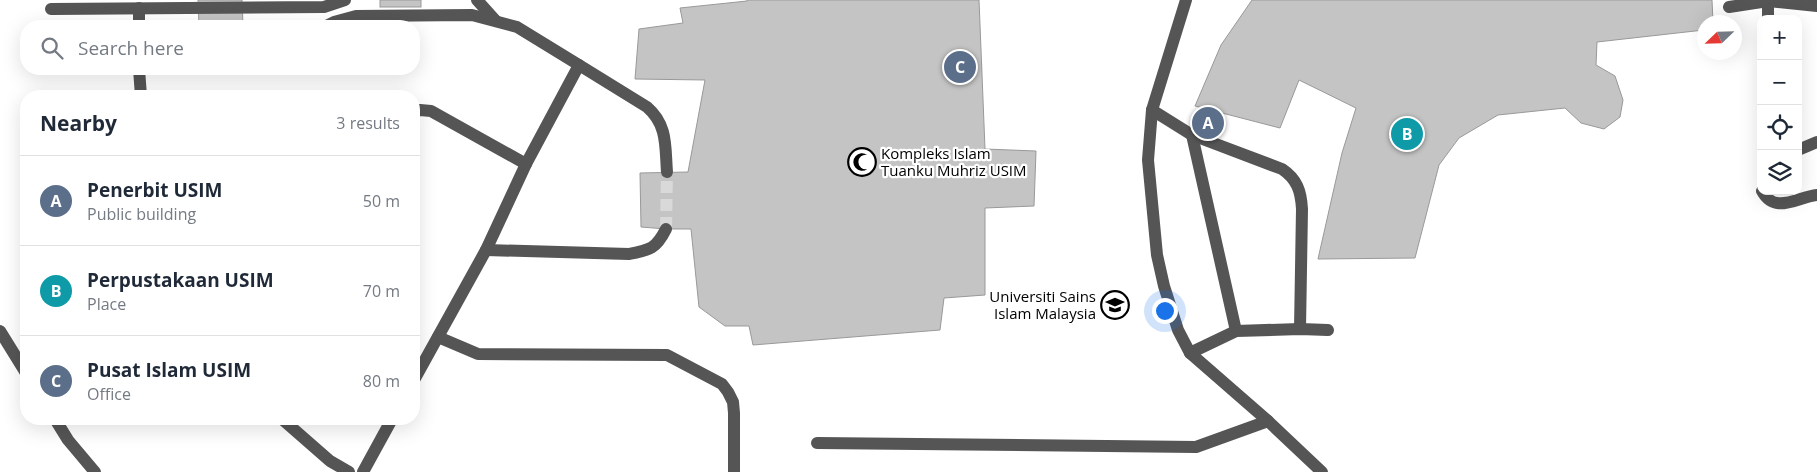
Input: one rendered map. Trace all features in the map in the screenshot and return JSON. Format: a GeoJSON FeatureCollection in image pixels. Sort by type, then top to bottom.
{"type":"FeatureCollection","features":[{"type":"Feature","properties":{"kind":"street"},"geometry":{"type":"LineString","coordinates":[[51,9],[324,8],[345,0]]}},
{"type":"Feature","properties":{"kind":"street"},"geometry":{"type":"LineString","coordinates":[[477,0],[495,20]]}},
{"type":"Feature","properties":{"kind":"street"},"geometry":{"type":"LineString","coordinates":[[1186,0],[1152,110],[1148,160],[1158,255],[1164,286],[1178,330],[1190,353],[1268,421],[1322,472]]}},
{"type":"Feature","properties":{"kind":"street"},"geometry":{"type":"LineString","coordinates":[[1729,7],[1768,0],[1817,6]]}},
{"type":"Feature","properties":{"kind":"street"},"geometry":{"type":"LineString","coordinates":[[1768,0],[1768,15]]}},
{"type":"Feature","properties":{"kind":"street"},"geometry":{"type":"LineString","coordinates":[[139,8],[139,20]]}},
{"type":"Feature","properties":{"kind":"street"},"geometry":{"type":"LineString","coordinates":[[341,20],[356,16],[472,15],[517,27],[647,106],[657,115],[664,132],[667,172]]}},
{"type":"Feature","properties":{"kind":"street"},"geometry":{"type":"LineString","coordinates":[[420,369],[486,250],[526,164],[580,65]]}},
{"type":"Feature","properties":{"kind":"street"},"geometry":{"type":"LineString","coordinates":[[139,75],[140,90]]}},
{"type":"Feature","properties":{"kind":"street"},"geometry":{"type":"LineString","coordinates":[[420,110],[430,111],[526,164]]}},
{"type":"Feature","properties":{"kind":"street"},"geometry":{"type":"LineString","coordinates":[[1152,110],[1192,135],[1282,169],[1289,173],[1296,181],[1301,194],[1302,209],[1300,329]]}},
{"type":"Feature","properties":{"kind":"street"},"geometry":{"type":"LineString","coordinates":[[1192,135],[1236,331]]}},
{"type":"Feature","properties":{"kind":"street"},"geometry":{"type":"LineString","coordinates":[[1802,148],[1817,142]]}},
{"type":"Feature","properties":{"kind":"street"},"geometry":{"type":"LineString","coordinates":[[1765,195],[1768,200],[1776,204],[1785,204],[1805,196],[1817,195]]}},
{"type":"Feature","properties":{"kind":"street"},"geometry":{"type":"LineString","coordinates":[[486,250],[629,254],[651,249],[659,242],[666,229]]}},
{"type":"Feature","properties":{"kind":"street"},"geometry":{"type":"LineString","coordinates":[[1190,353],[1236,331],[1328,330]]}},
{"type":"Feature","properties":{"kind":"street"},"geometry":{"type":"LineString","coordinates":[[0,331],[20,363]]}},
{"type":"Feature","properties":{"kind":"street"},"geometry":{"type":"LineString","coordinates":[[438,337],[478,354],[667,355],[722,384],[728,392],[733,402],[734,413],[734,472]]}},
{"type":"Feature","properties":{"kind":"street"},"geometry":{"type":"LineString","coordinates":[[817,443],[1196,447],[1268,421]]}},
{"type":"Feature","properties":{"kind":"street"},"geometry":{"type":"LineString","coordinates":[[58,425],[95,472]]}},
{"type":"Feature","properties":{"kind":"street"},"geometry":{"type":"LineString","coordinates":[[289,425],[330,461],[349,472]]}},
{"type":"Feature","properties":{"kind":"street"},"geometry":{"type":"LineString","coordinates":[[363,472],[389,425]]}},
{"type":"Feature","properties":{"kind":"building"},"geometry":{"type":"Polygon","coordinates":[[[198,0],[242,0],[243,20],[199,20],[198,0]]]}},
{"type":"Feature","properties":{"kind":"building"},"geometry":{"type":"Polygon","coordinates":[[[380,0],[421,0],[421,7],[380,7],[380,0]]]}},
{"type":"Feature","properties":{"kind":"building","name":"Kompleks Islam Tuanku Muhriz USIM"},"geometry":{"type":"Polygon","coordinates":[[[747,0],[979,0],[985,149],[1036,151],[1034,206],[985,208],[985,295],[944,298],[940,330],[753,345],[749,326],[725,326],[699,307],[691,229],[641,227],[640,173],[688,172],[705,80],[635,79],[639,29],[683,23],[680,8],[747,0]]]}},
{"type":"Feature","properties":{"kind":"building"},"geometry":{"type":"Polygon","coordinates":[[[1252,0],[1712,0],[1713,15],[1697,15],[1697,31],[1597,42],[1596,65],[1615,76],[1623,100],[1620,117],[1604,129],[1581,123],[1565,108],[1498,115],[1459,138],[1439,165],[1415,258],[1318,259],[1342,153],[1356,108],[1299,80],[1280,128],[1195,106],[1221,45],[1252,0]]]}},
{"type":"Feature","properties":{"kind":"tunnel"},"geometry":{"type":"LineString","coordinates":[[666,229],[667,172]]}},
{"type":"Feature","properties":{"kind":"place","name":"Pusat Islam USIM"},"geometry":{"type":"Point","coordinates":[960,67]}},
{"type":"Feature","properties":{"kind":"place","name":"Penerbit USIM"},"geometry":{"type":"Point","coordinates":[1208,123]}},
{"type":"Feature","properties":{"kind":"place","name":"Perpustakaan USIM"},"geometry":{"type":"Point","coordinates":[1407,134]}},
{"type":"Feature","properties":{"kind":"place","name":"Kompleks Islam Tuanku Muhriz USIM"},"geometry":{"type":"Point","coordinates":[862,162]}},
{"type":"Feature","properties":{"kind":"place","name":"Universiti Sains Islam Malaysia"},"geometry":{"type":"Point","coordinates":[1115,305]}}]}
